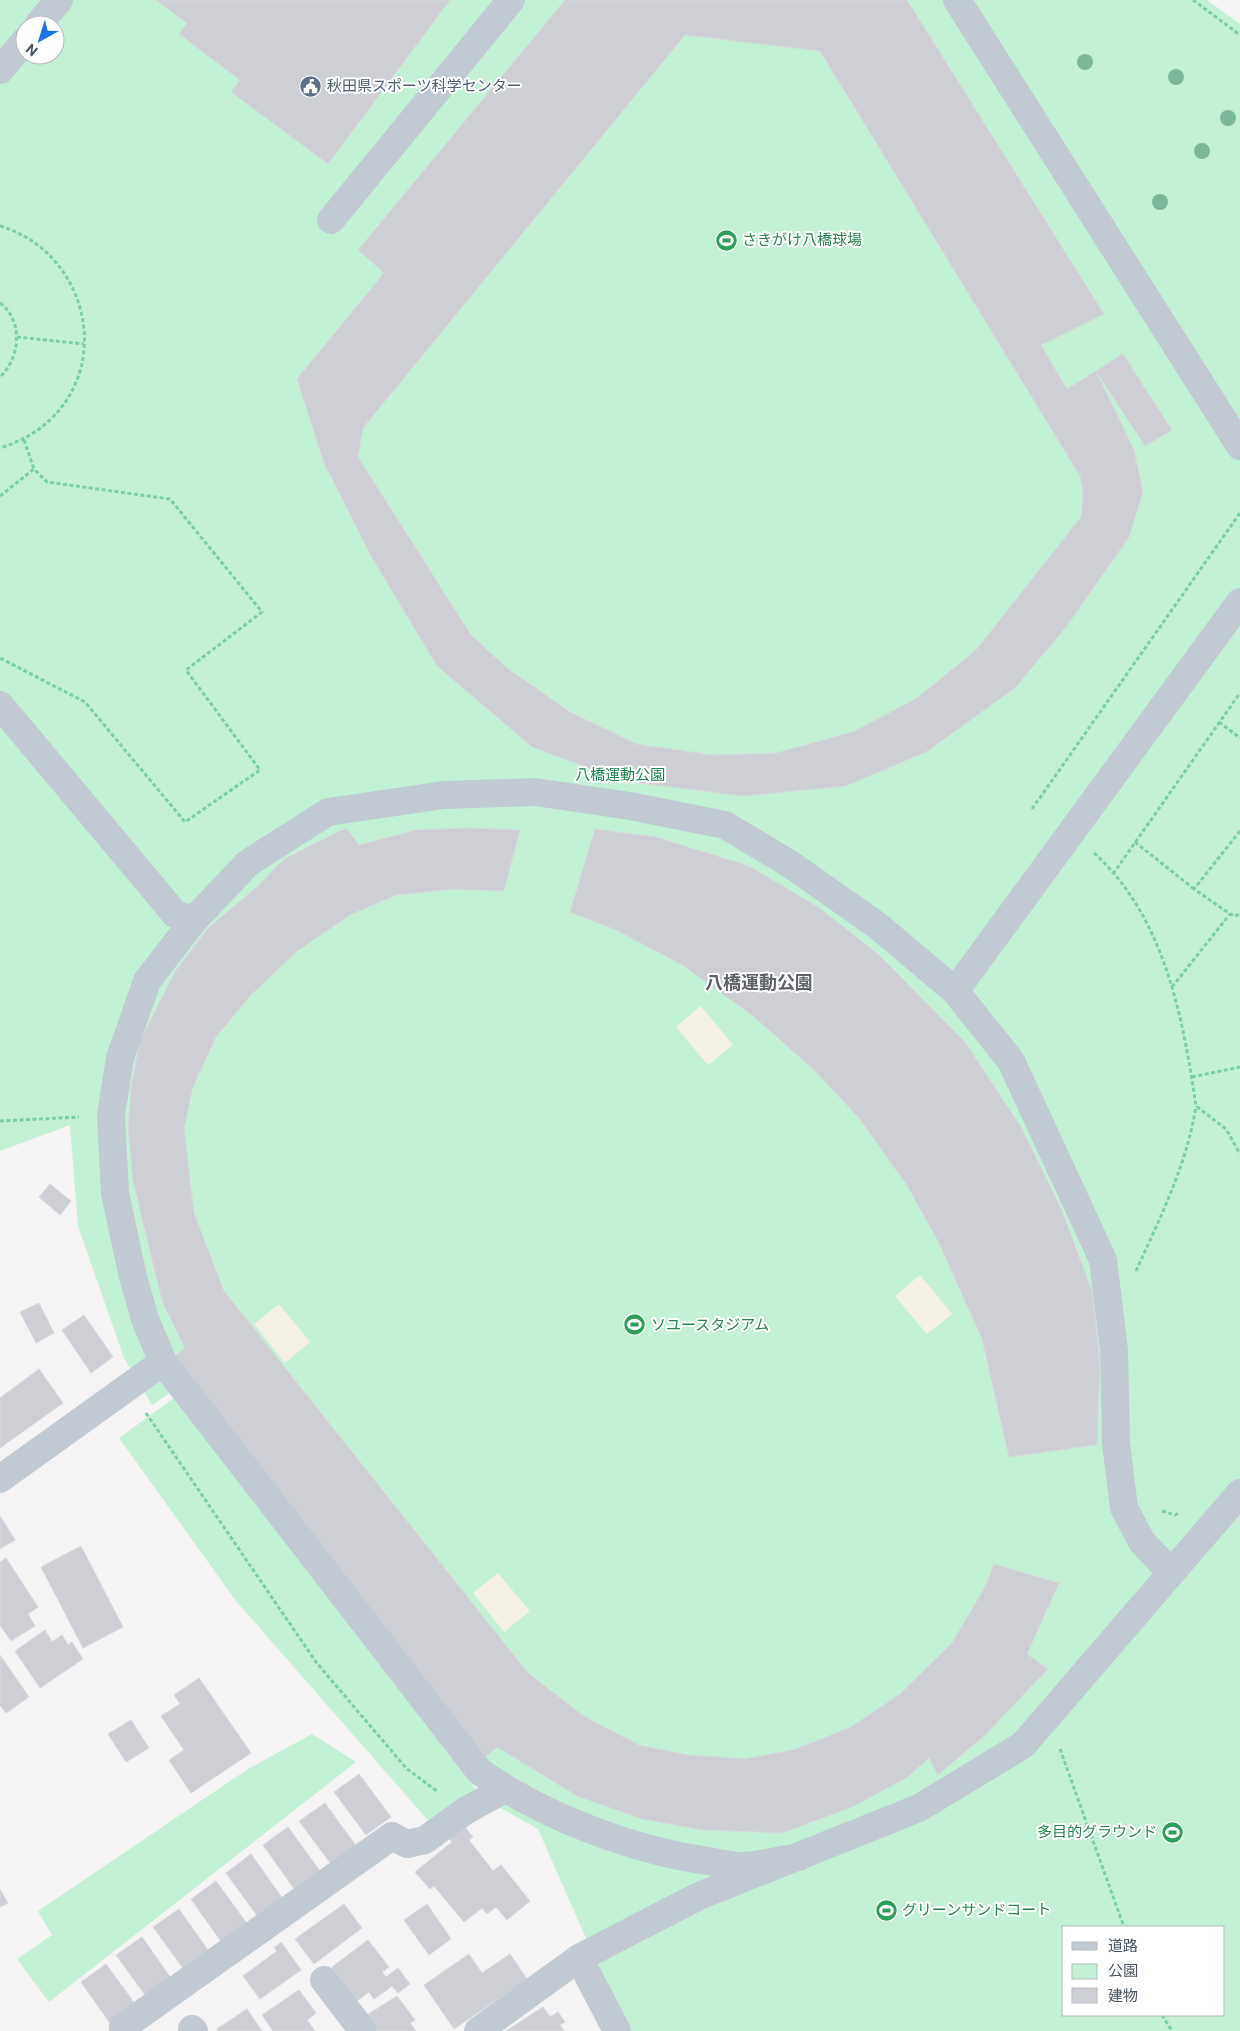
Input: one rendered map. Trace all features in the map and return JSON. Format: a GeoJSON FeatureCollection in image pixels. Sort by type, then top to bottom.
{"type":"FeatureCollection","features":[{"type":"Feature","properties":{"kind":"street"},"geometry":{"type":"LineString","coordinates":[[47,15],[60,0]]}},
{"type":"Feature","properties":{"kind":"street"},"geometry":{"type":"LineString","coordinates":[[331,220],[511,0]]}},
{"type":"Feature","properties":{"kind":"street"},"geometry":{"type":"LineString","coordinates":[[957,0],[1240,446]]}},
{"type":"Feature","properties":{"kind":"street"},"geometry":{"type":"LineString","coordinates":[[0,70],[15,53]]}},
{"type":"Feature","properties":{"kind":"street"},"geometry":{"type":"LineString","coordinates":[[955,991],[1240,602]]}},
{"type":"Feature","properties":{"kind":"street"},"geometry":{"type":"LineString","coordinates":[[0,705],[175,914],[194,920]]}},
{"type":"Feature","properties":{"kind":"street"},"geometry":{"type":"LineString","coordinates":[[799,1857],[742,1866],[689,1859],[610,1836],[543,1809],[505,1789],[480,1772],[163,1362],[145,1319],[123,1237],[115,1193],[111,1115],[120,1058],[147,981],[194,920],[248,862],[328,812],[444,795],[535,792],[630,806],[725,826],[790,864],[878,926],[955,991],[1011,1061],[1103,1260],[1114,1350],[1116,1443],[1124,1508],[1142,1542],[1171,1572]]}},
{"type":"Feature","properties":{"kind":"street"},"geometry":{"type":"LineString","coordinates":[[0,1480],[163,1362]]}},
{"type":"Feature","properties":{"kind":"street"},"geometry":{"type":"LineString","coordinates":[[478,2031],[579,1958],[699,1896],[918,1808],[1022,1745],[1240,1493]]}},
{"type":"Feature","properties":{"kind":"street"},"geometry":{"type":"LineString","coordinates":[[123,2027],[392,1836],[407,1844],[424,1840],[466,1811],[505,1789]]}},
{"type":"Feature","properties":{"kind":"street"},"geometry":{"type":"LineString","coordinates":[[579,1958],[618,2031]]}},
{"type":"Feature","properties":{"kind":"street"},"geometry":{"type":"LineString","coordinates":[[324,1980],[363,2031]]}},
{"type":"Feature","properties":{"kind":"path"},"geometry":{"type":"LineString","coordinates":[[1193,0],[1240,35]]}},
{"type":"Feature","properties":{"kind":"path"},"geometry":{"type":"LineString","coordinates":[[0,226],[18,232],[49,252],[71,282],[83,316],[84,344],[84,353],[74,388],[52,418],[24,440],[0,448]]}},
{"type":"Feature","properties":{"kind":"path"},"geometry":{"type":"LineString","coordinates":[[0,303],[13,320],[17,337],[15,354],[7,370],[0,377]]}},
{"type":"Feature","properties":{"kind":"path"},"geometry":{"type":"LineString","coordinates":[[17,337],[84,344]]}},
{"type":"Feature","properties":{"kind":"path"},"geometry":{"type":"LineString","coordinates":[[0,658],[84,702],[185,822],[260,770],[186,670],[262,612],[170,500],[47,482],[34,469],[24,440]]}},
{"type":"Feature","properties":{"kind":"path"},"geometry":{"type":"LineString","coordinates":[[0,496],[34,469]]}},
{"type":"Feature","properties":{"kind":"path"},"geometry":{"type":"LineString","coordinates":[[1032,810],[1240,513]]}},
{"type":"Feature","properties":{"kind":"path"},"geometry":{"type":"LineString","coordinates":[[1113,874],[1240,694]]}},
{"type":"Feature","properties":{"kind":"path"},"geometry":{"type":"LineString","coordinates":[[1220,722],[1240,738]]}},
{"type":"Feature","properties":{"kind":"path"},"geometry":{"type":"LineString","coordinates":[[1194,889],[1240,831]]}},
{"type":"Feature","properties":{"kind":"path"},"geometry":{"type":"LineString","coordinates":[[1071,833],[1121,882],[1150,930],[1172,987],[1185,1031],[1192,1077],[1196,1106],[1191,1134],[1175,1180],[1134,1276]]}},
{"type":"Feature","properties":{"kind":"path"},"geometry":{"type":"LineString","coordinates":[[1135,842],[1194,889],[1230,914],[1235,916],[1240,914]]}},
{"type":"Feature","properties":{"kind":"path"},"geometry":{"type":"LineString","coordinates":[[1172,987],[1230,914]]}},
{"type":"Feature","properties":{"kind":"path"},"geometry":{"type":"LineString","coordinates":[[1192,1077],[1240,1067]]}},
{"type":"Feature","properties":{"kind":"path"},"geometry":{"type":"LineString","coordinates":[[1196,1106],[1226,1129],[1240,1154]]}},
{"type":"Feature","properties":{"kind":"path"},"geometry":{"type":"LineString","coordinates":[[0,1121],[111,1115]]}},
{"type":"Feature","properties":{"kind":"path"},"geometry":{"type":"LineString","coordinates":[[128,1387],[316,1662],[406,1768],[466,1811]]}},
{"type":"Feature","properties":{"kind":"path"},"geometry":{"type":"LineString","coordinates":[[1157,1506],[1164,1513],[1175,1515],[1181,1513]]}},
{"type":"Feature","properties":{"kind":"path"},"geometry":{"type":"LineString","coordinates":[[1059,1744],[1124,1926]]}},
{"type":"Feature","properties":{"kind":"path"},"geometry":{"type":"LineString","coordinates":[[1163,2016],[1172,2031]]}},
{"type":"Feature","properties":{"kind":"green space","name":"八橋運動公園"},"geometry":{"type":"Polygon","coordinates":[[[0,0],[1207,0],[1240,24],[1240,2031],[629,2031],[595,1968],[588,1943],[538,1829],[493,1804],[174,1390],[152,1405],[124,1358],[78,1226],[70,1125],[0,1151],[0,0]]]}},
{"type":"Feature","properties":{"kind":"green space"},"geometry":{"type":"Polygon","coordinates":[[[174,1398],[478,1792],[433,1826],[236,1601],[119,1438],[174,1398]]]}},
{"type":"Feature","properties":{"kind":"green space"},"geometry":{"type":"Polygon","coordinates":[[[312,1734],[356,1762],[49,2002],[17,1959],[52,1935],[38,1911],[248,1769],[312,1734]]]}},
{"type":"Feature","properties":{"kind":"sand"},"geometry":{"type":"Polygon","coordinates":[[[701,1006],[733,1045],[708,1065],[676,1027],[701,1006]]]}},
{"type":"Feature","properties":{"kind":"sand"},"geometry":{"type":"Polygon","coordinates":[[[920,1275],[952,1314],[927,1334],[895,1296],[920,1275]]]}},
{"type":"Feature","properties":{"kind":"sand"},"geometry":{"type":"Polygon","coordinates":[[[279,1304],[310,1342],[285,1363],[254,1324],[279,1304]]]}},
{"type":"Feature","properties":{"kind":"sand"},"geometry":{"type":"Polygon","coordinates":[[[498,1573],[530,1611],[504,1632],[473,1593],[498,1573]]]}},
{"type":"Feature","properties":{"kind":"building","name":"秋田県スポーツ科学センター"},"geometry":{"type":"Polygon","coordinates":[[[156,0],[450,0],[328,164],[231,92],[240,80],[179,34],[187,23],[156,0]]]}},
{"type":"Feature","properties":{"kind":"building"},"geometry":{"type":"Polygon","coordinates":[[[565,0],[907,0],[1104,314],[1041,345],[1067,389],[1096,371],[1134,450],[1143,492],[1129,537],[1066,627],[1015,688],[926,752],[846,786],[743,796],[624,781],[532,747],[437,666],[371,556],[324,463],[297,379],[384,273],[358,250],[565,0]],[[685,35],[363,428],[358,457],[471,635],[507,668],[570,712],[636,744],[713,755],[776,753],[853,732],[917,698],[976,650],[1081,517],[1083,495],[1080,476],[820,51],[685,35]]]}},
{"type":"Feature","properties":{"kind":"building"},"geometry":{"type":"Polygon","coordinates":[[[1123,354],[1172,430],[1145,446],[1096,371],[1123,354]]]}},
{"type":"Feature","properties":{"kind":"building"},"geometry":{"type":"Polygon","coordinates":[[[346,828],[359,845],[416,830],[468,828],[520,830],[504,891],[454,889],[396,895],[350,915],[296,952],[250,996],[216,1037],[193,1087],[184,1128],[194,1213],[224,1291],[528,1673],[585,1717],[639,1745],[689,1755],[745,1759],[796,1749],[851,1727],[900,1694],[952,1643],[985,1587],[994,1564],[1059,1583],[1027,1654],[1048,1669],[984,1736],[938,1775],[929,1758],[906,1778],[852,1807],[782,1833],[702,1830],[642,1819],[577,1796],[497,1747],[483,1759],[174,1357],[185,1348],[162,1301],[133,1181],[128,1129],[131,1086],[140,1041],[176,970],[208,928],[258,886],[284,859],[346,828]]]}},
{"type":"Feature","properties":{"kind":"building"},"geometry":{"type":"Polygon","coordinates":[[[595,829],[656,837],[749,866],[818,907],[878,954],[965,1042],[1021,1127],[1062,1210],[1093,1294],[1100,1365],[1097,1445],[1009,1457],[982,1339],[940,1245],[908,1187],[859,1118],[814,1070],[753,1016],[684,966],[616,930],[570,912],[595,829]]]}},
{"type":"Feature","properties":{"kind":"building"},"geometry":{"type":"Polygon","coordinates":[[[50,1184],[71,1201],[60,1215],[39,1197],[50,1184]]]}},
{"type":"Feature","properties":{"kind":"building"},"geometry":{"type":"Polygon","coordinates":[[[39,1303],[54,1333],[36,1343],[20,1312],[39,1303]]]}},
{"type":"Feature","properties":{"kind":"building"},"geometry":{"type":"Polygon","coordinates":[[[84,1315],[113,1357],[91,1373],[62,1330],[84,1315]]]}},
{"type":"Feature","properties":{"kind":"building"},"geometry":{"type":"Polygon","coordinates":[[[39,1369],[63,1403],[0,1448],[0,1398],[39,1369]]]}},
{"type":"Feature","properties":{"kind":"building"},"geometry":{"type":"Polygon","coordinates":[[[0,1516],[15,1540],[0,1549],[0,1516]]]}},
{"type":"Feature","properties":{"kind":"building"},"geometry":{"type":"Polygon","coordinates":[[[81,1546],[123,1627],[83,1648],[41,1567],[81,1546]]]}},
{"type":"Feature","properties":{"kind":"building"},"geometry":{"type":"Polygon","coordinates":[[[6,1558],[38,1607],[28,1614],[35,1626],[11,1641],[0,1625],[0,1562],[6,1558]]]}},
{"type":"Feature","properties":{"kind":"building"},"geometry":{"type":"Polygon","coordinates":[[[45,1630],[52,1642],[62,1635],[68,1645],[72,1642],[83,1659],[40,1688],[15,1651],[45,1630]]]}},
{"type":"Feature","properties":{"kind":"building"},"geometry":{"type":"Polygon","coordinates":[[[0,1655],[29,1697],[6,1713],[0,1705],[0,1655]]]}},
{"type":"Feature","properties":{"kind":"building"},"geometry":{"type":"Polygon","coordinates":[[[199,1678],[251,1753],[191,1793],[169,1760],[184,1750],[161,1716],[180,1704],[174,1695],[199,1678]]]}},
{"type":"Feature","properties":{"kind":"building"},"geometry":{"type":"Polygon","coordinates":[[[131,1720],[149,1748],[126,1762],[108,1734],[131,1720]]]}},
{"type":"Feature","properties":{"kind":"building"},"geometry":{"type":"Polygon","coordinates":[[[359,1774],[391,1817],[366,1835],[334,1792],[359,1774]]]}},
{"type":"Feature","properties":{"kind":"building"},"geometry":{"type":"Polygon","coordinates":[[[325,1803],[356,1846],[331,1864],[299,1821],[325,1803]]]}},
{"type":"Feature","properties":{"kind":"building"},"geometry":{"type":"Polygon","coordinates":[[[461,1822],[473,1837],[469,1840],[493,1871],[501,1865],[530,1901],[507,1920],[496,1907],[487,1914],[482,1908],[464,1922],[434,1886],[430,1889],[415,1872],[452,1842],[446,1834],[461,1822]]]}},
{"type":"Feature","properties":{"kind":"building"},"geometry":{"type":"Polygon","coordinates":[[[288,1827],[320,1871],[295,1890],[263,1845],[288,1827]]]}},
{"type":"Feature","properties":{"kind":"building"},"geometry":{"type":"Polygon","coordinates":[[[251,1854],[283,1899],[258,1917],[226,1873],[251,1854]]]}},
{"type":"Feature","properties":{"kind":"building"},"geometry":{"type":"Polygon","coordinates":[[[216,1881],[248,1925],[222,1943],[191,1899],[216,1881]]]}},
{"type":"Feature","properties":{"kind":"building"},"geometry":{"type":"Polygon","coordinates":[[[0,1889],[8,1903],[0,1907],[0,1889]]]}},
{"type":"Feature","properties":{"kind":"building"},"geometry":{"type":"Polygon","coordinates":[[[344,1904],[362,1928],[314,1964],[295,1939],[344,1904]]]}},
{"type":"Feature","properties":{"kind":"building"},"geometry":{"type":"Polygon","coordinates":[[[427,1904],[451,1939],[429,1955],[404,1920],[427,1904]]]}},
{"type":"Feature","properties":{"kind":"building"},"geometry":{"type":"Polygon","coordinates":[[[179,1909],[210,1953],[185,1971],[153,1927],[179,1909]]]}},
{"type":"Feature","properties":{"kind":"building"},"geometry":{"type":"Polygon","coordinates":[[[142,1937],[173,1981],[148,1999],[116,1955],[142,1937]]]}},
{"type":"Feature","properties":{"kind":"building"},"geometry":{"type":"Polygon","coordinates":[[[368,1940],[389,1967],[382,1972],[386,1977],[398,1968],[410,1984],[398,1993],[392,1986],[374,1999],[369,1992],[357,2001],[332,1967],[368,1940]]]}},
{"type":"Feature","properties":{"kind":"building"},"geometry":{"type":"Polygon","coordinates":[[[281,1942],[301,1970],[260,1999],[243,1976],[277,1951],[274,1948],[281,1942]]]}},
{"type":"Feature","properties":{"kind":"building"},"geometry":{"type":"Polygon","coordinates":[[[469,1954],[482,1973],[510,1954],[527,1979],[454,2029],[424,1985],[469,1954]]]}},
{"type":"Feature","properties":{"kind":"building"},"geometry":{"type":"Polygon","coordinates":[[[106,1964],[138,2008],[112,2026],[81,1982],[106,1964]]]}},
{"type":"Feature","properties":{"kind":"building"},"geometry":{"type":"Polygon","coordinates":[[[299,1990],[316,2013],[307,2020],[315,2031],[273,2031],[262,2015],[299,1990]]]}},
{"type":"Feature","properties":{"kind":"building"},"geometry":{"type":"Polygon","coordinates":[[[397,1996],[415,2020],[410,2023],[416,2031],[378,2031],[367,2015],[397,1996]]]}},
{"type":"Feature","properties":{"kind":"building"},"geometry":{"type":"Polygon","coordinates":[[[543,2007],[550,2017],[558,2012],[565,2022],[560,2025],[564,2031],[506,2031],[543,2007]]]}},
{"type":"Feature","properties":{"kind":"building"},"geometry":{"type":"Polygon","coordinates":[[[247,2009],[262,2031],[218,2031],[217,2029],[247,2009]]]}},
{"type":"Feature","properties":{"kind":"place","name":"秋田県スポーツ科学センター"},"geometry":{"type":"Point","coordinates":[311,86]}},
{"type":"Feature","properties":{"kind":"place","name":"さきがけ八橋球場"},"geometry":{"type":"Point","coordinates":[726,240]}},
{"type":"Feature","properties":{"kind":"place","name":"ソユースタジアム"},"geometry":{"type":"Point","coordinates":[635,1325]}},
{"type":"Feature","properties":{"kind":"place","name":"多目的グラウンド"},"geometry":{"type":"Point","coordinates":[1173,1832]}},
{"type":"Feature","properties":{"kind":"place","name":"グリーンサンドコート"},"geometry":{"type":"Point","coordinates":[886,1910]}},
{"type":"Feature","properties":{"kind":"district","name":"八橋運動公園"},"geometry":{"type":"Point","coordinates":[759,982]}}]}
